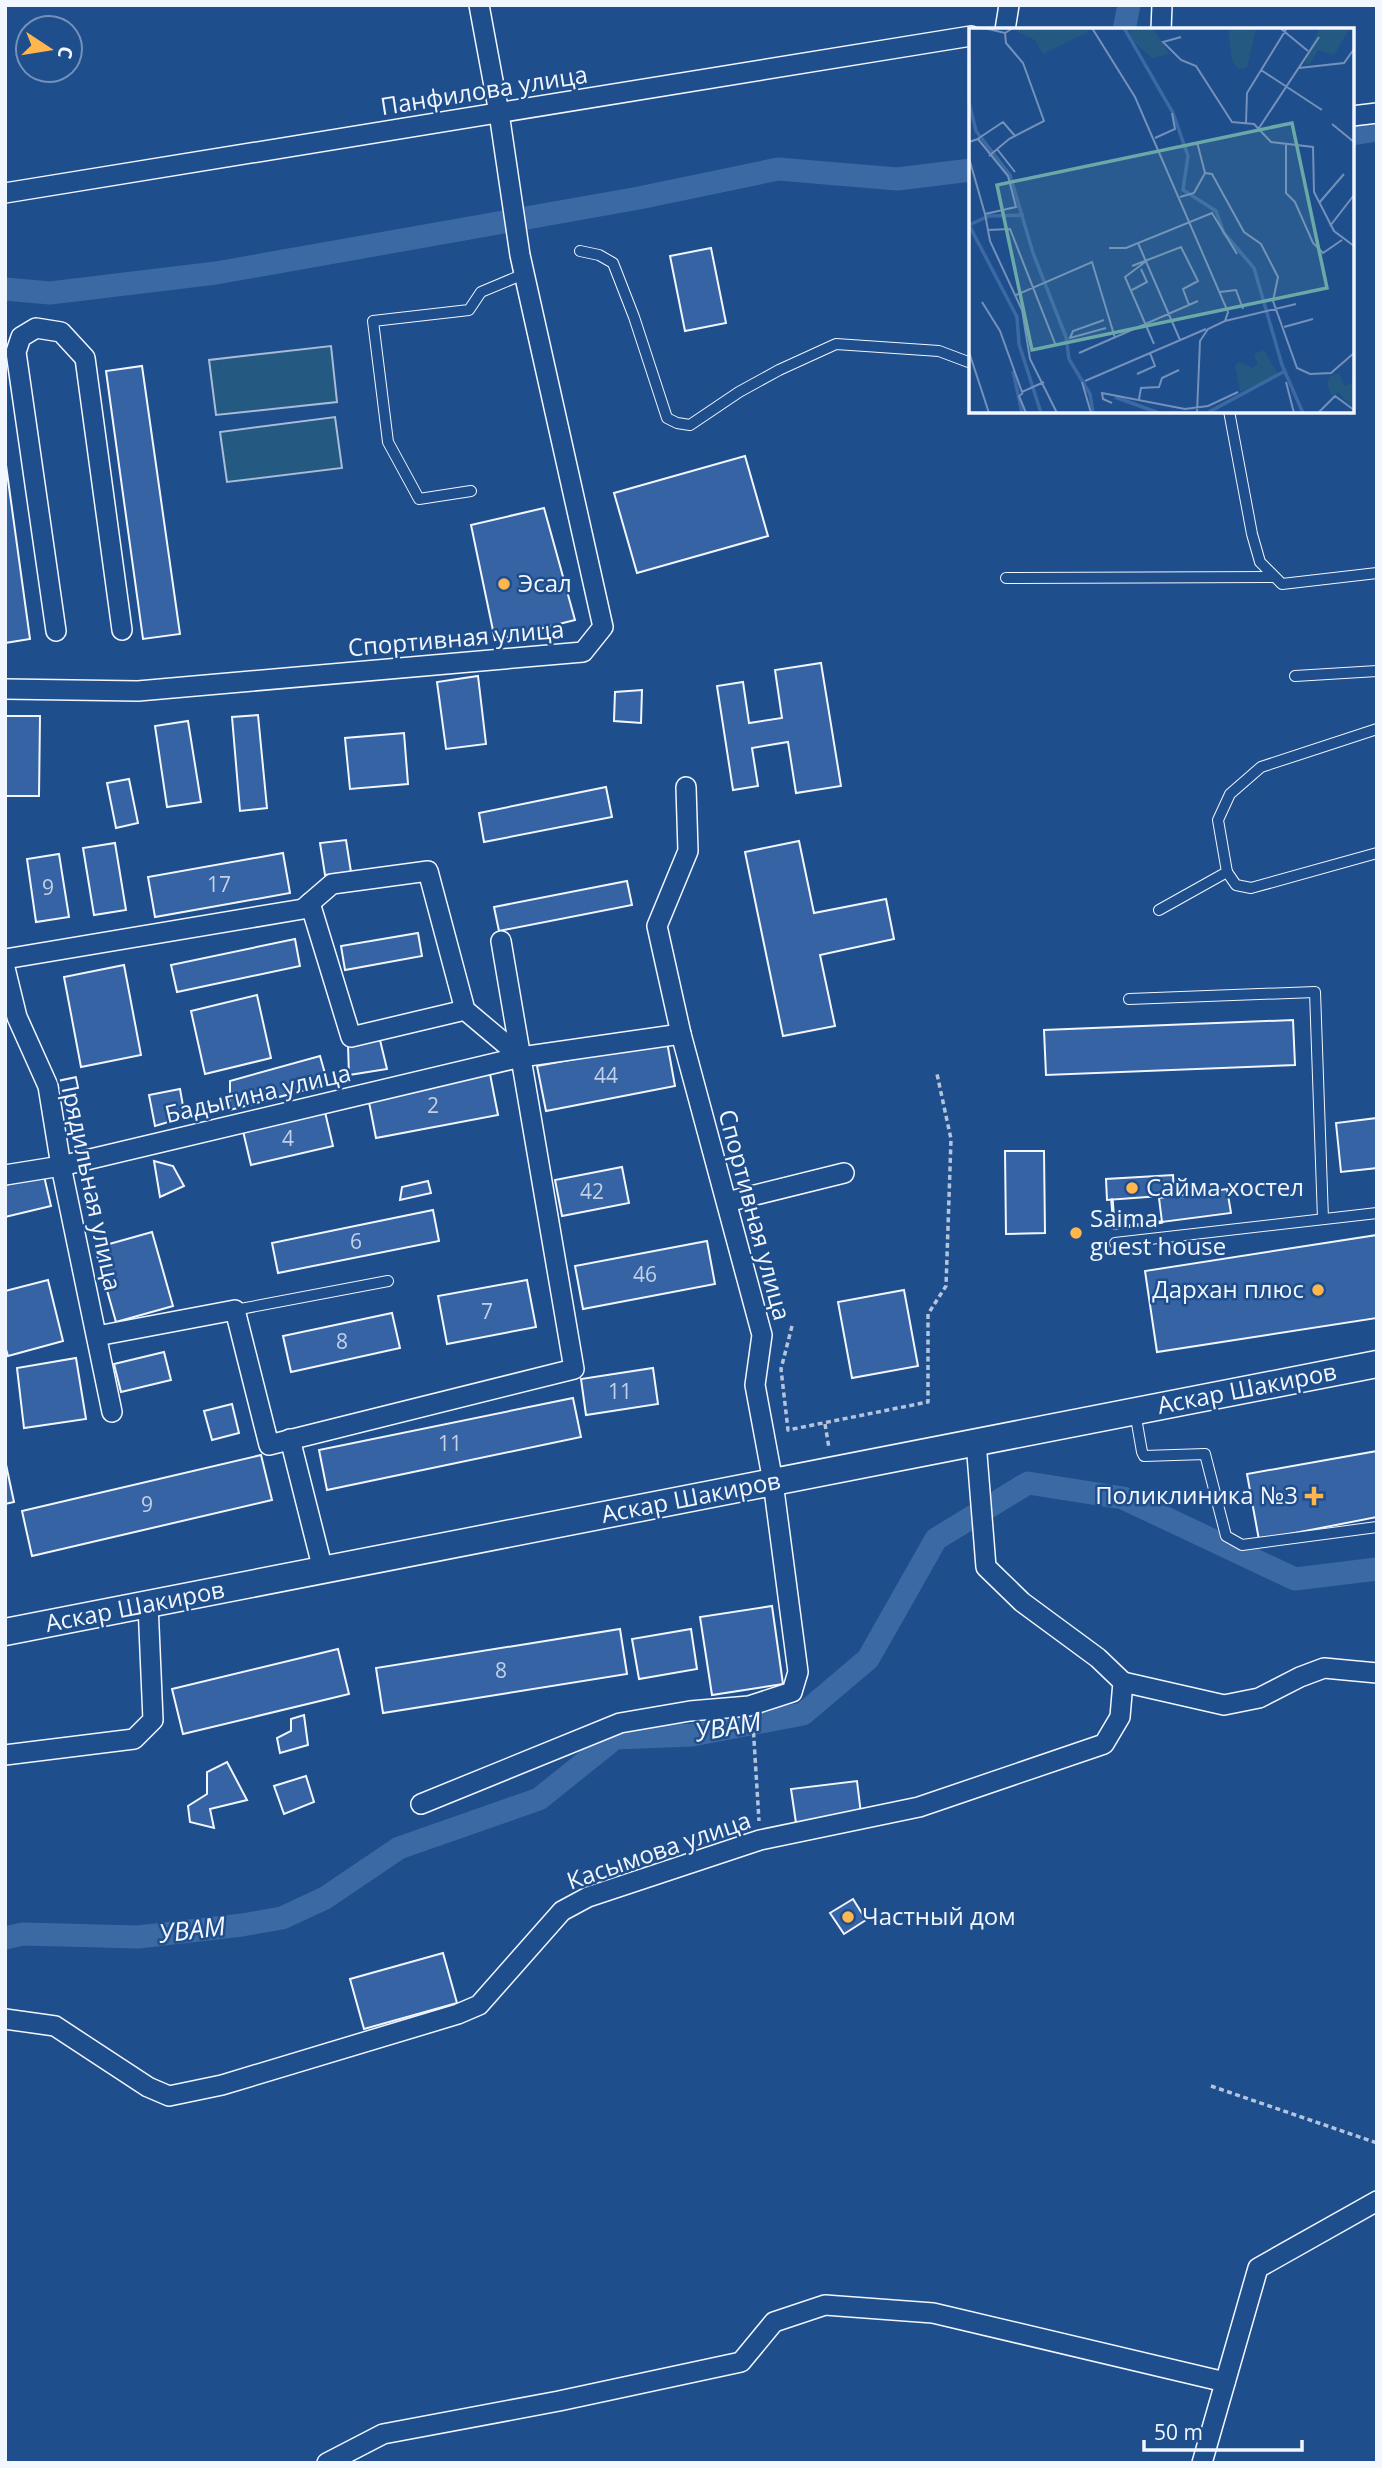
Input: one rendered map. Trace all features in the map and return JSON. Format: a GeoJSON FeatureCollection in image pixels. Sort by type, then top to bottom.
{"type":"FeatureCollection","features":[{"type":"Feature","properties":{"kind":"main road","name":"Аскар Шакиров"},"geometry":{"type":"LineString","coordinates":[[5,1632],[1377,1364]]}},
{"type":"Feature","properties":{"kind":"street"},"geometry":{"type":"LineString","coordinates":[[479,5],[499,113],[522,265]]}},
{"type":"Feature","properties":{"kind":"street"},"geometry":{"type":"LineString","coordinates":[[1005,28],[1009,5]]}},
{"type":"Feature","properties":{"kind":"street"},"geometry":{"type":"LineString","coordinates":[[1161,28],[1162,5]]}},
{"type":"Feature","properties":{"kind":"street","name":"Панфилова улица"},"geometry":{"type":"LineString","coordinates":[[5,193],[969,36]]}},
{"type":"Feature","properties":{"kind":"street"},"geometry":{"type":"LineString","coordinates":[[1354,116],[1377,113]]}},
{"type":"Feature","properties":{"kind":"street","name":"Спортивная улица"},"geometry":{"type":"LineString","coordinates":[[5,689],[138,691],[583,652],[603,627],[522,265]]}},
{"type":"Feature","properties":{"kind":"street"},"geometry":{"type":"LineString","coordinates":[[56,631],[11,353],[21,337],[36,328],[61,332],[85,358],[122,631]]}},
{"type":"Feature","properties":{"kind":"street","name":"Спортивная улица"},"geometry":{"type":"LineString","coordinates":[[421,1804],[620,1723],[690,1711],[749,1706],[793,1692],[798,1672],[773,1482],[755,1385],[762,1335],[681,1034],[657,926],[688,851],[686,787]]}},
{"type":"Feature","properties":{"kind":"street"},"geometry":{"type":"LineString","coordinates":[[5,959],[303,909],[332,884],[428,871],[465,1010],[521,1057]]}},
{"type":"Feature","properties":{"kind":"street"},"geometry":{"type":"LineString","coordinates":[[310,903],[351,1037],[465,1010]]}},
{"type":"Feature","properties":{"kind":"street"},"geometry":{"type":"LineString","coordinates":[[97,1336],[235,1310],[269,1445],[574,1369],[501,941]]}},
{"type":"Feature","properties":{"kind":"street","name":"Прядильная улица"},"geometry":{"type":"LineString","coordinates":[[5,968],[17,1017],[48,1086],[61,1166],[112,1412]]}},
{"type":"Feature","properties":{"kind":"street","name":"Бадыгина улица"},"geometry":{"type":"LineString","coordinates":[[5,1175],[61,1166],[521,1057],[681,1034]]}},
{"type":"Feature","properties":{"kind":"street"},"geometry":{"type":"LineString","coordinates":[[727,1202],[844,1174]]}},
{"type":"Feature","properties":{"kind":"street"},"geometry":{"type":"LineString","coordinates":[[290,1439],[323,1570]]}},
{"type":"Feature","properties":{"kind":"street"},"geometry":{"type":"LineString","coordinates":[[976,1443],[986,1567],[1022,1602],[1098,1658],[1123,1682],[1224,1705],[1259,1698],[1324,1668],[1377,1673]]}},
{"type":"Feature","properties":{"kind":"street"},"geometry":{"type":"LineString","coordinates":[[5,1755],[134,1739],[153,1720],[148,1604]]}},
{"type":"Feature","properties":{"kind":"street","name":"Касымова улица"},"geometry":{"type":"LineString","coordinates":[[5,2019],[55,2026],[148,2087],[169,2096],[222,2085],[458,2014],[479,2005],[562,1911],[588,1897],[760,1840],[919,1807],[1104,1744],[1120,1717],[1123,1682]]}},
{"type":"Feature","properties":{"kind":"street"},"geometry":{"type":"LineString","coordinates":[[1202,2463],[1258,2268],[1320,2231],[1377,2202]]}},
{"type":"Feature","properties":{"kind":"street"},"geometry":{"type":"LineString","coordinates":[[327,2463],[383,2434],[559,2401],[651,2379],[741,2362],[774,2322],[825,2305],[933,2313],[1226,2382]]}},
{"type":"Feature","properties":{"kind":"lane"},"geometry":{"type":"LineString","coordinates":[[580,251],[599,255],[613,262],[667,418],[677,423],[690,425],[739,392],[836,344],[939,351],[969,362]]}},
{"type":"Feature","properties":{"kind":"lane"},"geometry":{"type":"LineString","coordinates":[[471,491],[419,499],[388,442],[373,321],[469,310],[481,292],[522,265]]}},
{"type":"Feature","properties":{"kind":"lane"},"geometry":{"type":"LineString","coordinates":[[1229,413],[1252,534],[1260,562],[1272,577],[1282,584],[1377,573]]}},
{"type":"Feature","properties":{"kind":"lane"},"geometry":{"type":"LineString","coordinates":[[1006,578],[1272,577]]}},
{"type":"Feature","properties":{"kind":"lane"},"geometry":{"type":"LineString","coordinates":[[1295,676],[1377,671]]}},
{"type":"Feature","properties":{"kind":"lane"},"geometry":{"type":"LineString","coordinates":[[1377,729],[1261,767],[1230,794],[1218,820],[1227,872],[1236,885],[1251,888],[1377,853]]}},
{"type":"Feature","properties":{"kind":"lane"},"geometry":{"type":"LineString","coordinates":[[1159,910],[1227,872]]}},
{"type":"Feature","properties":{"kind":"lane"},"geometry":{"type":"LineString","coordinates":[[1129,999],[1315,992],[1323,1219]]}},
{"type":"Feature","properties":{"kind":"lane"},"geometry":{"type":"LineString","coordinates":[[1115,1243],[1377,1213]]}},
{"type":"Feature","properties":{"kind":"lane"},"geometry":{"type":"LineString","coordinates":[[235,1310],[388,1281]]}},
{"type":"Feature","properties":{"kind":"lane"},"geometry":{"type":"LineString","coordinates":[[1135,1411],[1144,1456],[1152,1458],[1205,1454],[1226,1536],[1242,1545],[1377,1527]]}},
{"type":"Feature","properties":{"kind":"path"},"geometry":{"type":"LineString","coordinates":[[792,1326],[781,1369],[788,1430],[928,1402],[928,1314],[946,1286],[951,1152],[951,1139],[937,1074]]}},
{"type":"Feature","properties":{"kind":"path"},"geometry":{"type":"LineString","coordinates":[[753,1721],[760,1840]]}},
{"type":"Feature","properties":{"kind":"path"},"geometry":{"type":"LineString","coordinates":[[1211,2087],[1377,2143]]}},
{"type":"Feature","properties":{"kind":"shaded area"},"geometry":{"type":"Polygon","coordinates":[[[331,346],[337,402],[216,415],[209,360],[331,346]]]}},
{"type":"Feature","properties":{"kind":"shaded area"},"geometry":{"type":"Polygon","coordinates":[[[335,417],[342,468],[227,482],[220,432],[335,417]]]}},
{"type":"Feature","properties":{"kind":"building"},"geometry":{"type":"Polygon","coordinates":[[[711,248],[726,323],[685,331],[670,256],[711,248]]]}},
{"type":"Feature","properties":{"kind":"building"},"geometry":{"type":"Polygon","coordinates":[[[142,366],[180,634],[143,639],[106,371],[142,366]]]}},
{"type":"Feature","properties":{"kind":"building"},"geometry":{"type":"Polygon","coordinates":[[[745,456],[768,536],[637,573],[614,493],[745,456]]]}},
{"type":"Feature","properties":{"kind":"building"},"geometry":{"type":"Polygon","coordinates":[[[5,458],[30,639],[5,643],[5,458]]]}},
{"type":"Feature","properties":{"kind":"building"},"geometry":{"type":"Polygon","coordinates":[[[544,508],[575,620],[495,640],[471,525],[544,508]]]}},
{"type":"Feature","properties":{"kind":"building"},"geometry":{"type":"Polygon","coordinates":[[[821,663],[841,786],[796,793],[788,742],[752,748],[758,786],[733,790],[717,686],[743,682],[749,723],[782,718],[775,670],[821,663]]]}},
{"type":"Feature","properties":{"kind":"building"},"geometry":{"type":"Polygon","coordinates":[[[478,676],[486,744],[446,749],[437,682],[478,676]]]}},
{"type":"Feature","properties":{"kind":"building"},"geometry":{"type":"Polygon","coordinates":[[[642,690],[641,723],[614,721],[615,692],[642,690]]]}},
{"type":"Feature","properties":{"kind":"building"},"geometry":{"type":"Polygon","coordinates":[[[258,715],[267,808],[240,811],[232,717],[258,715]]]}},
{"type":"Feature","properties":{"kind":"building"},"geometry":{"type":"Polygon","coordinates":[[[5,716],[40,716],[39,796],[5,796],[5,716]]]}},
{"type":"Feature","properties":{"kind":"building"},"geometry":{"type":"Polygon","coordinates":[[[188,721],[201,802],[167,807],[155,726],[188,721]]]}},
{"type":"Feature","properties":{"kind":"building"},"geometry":{"type":"Polygon","coordinates":[[[404,733],[408,784],[350,789],[345,738],[404,733]]]}},
{"type":"Feature","properties":{"kind":"building"},"geometry":{"type":"Polygon","coordinates":[[[129,779],[138,823],[116,828],[107,783],[129,779]]]}},
{"type":"Feature","properties":{"kind":"building"},"geometry":{"type":"Polygon","coordinates":[[[606,787],[612,817],[484,842],[479,813],[606,787]]]}},
{"type":"Feature","properties":{"kind":"building"},"geometry":{"type":"Polygon","coordinates":[[[346,840],[351,872],[325,875],[320,843],[346,840]]]}},
{"type":"Feature","properties":{"kind":"building"},"geometry":{"type":"Polygon","coordinates":[[[799,841],[814,913],[886,899],[894,939],[820,955],[835,1026],[783,1036],[745,852],[799,841]]]}},
{"type":"Feature","properties":{"kind":"building"},"geometry":{"type":"Polygon","coordinates":[[[115,843],[126,910],[94,915],[83,848],[115,843]]]}},
{"type":"Feature","properties":{"kind":"building"},"geometry":{"type":"Polygon","coordinates":[[[283,853],[290,893],[155,917],[148,877],[283,853]]]}},
{"type":"Feature","properties":{"kind":"building"},"geometry":{"type":"Polygon","coordinates":[[[59,854],[69,917],[36,922],[27,859],[59,854]]]}},
{"type":"Feature","properties":{"kind":"building"},"geometry":{"type":"Polygon","coordinates":[[[627,881],[632,905],[499,931],[494,907],[627,881]]]}},
{"type":"Feature","properties":{"kind":"building"},"geometry":{"type":"Polygon","coordinates":[[[418,933],[422,956],[345,970],[341,946],[418,933]]]}},
{"type":"Feature","properties":{"kind":"building"},"geometry":{"type":"Polygon","coordinates":[[[295,939],[300,966],[177,992],[171,965],[295,939]]]}},
{"type":"Feature","properties":{"kind":"building"},"geometry":{"type":"Polygon","coordinates":[[[124,965],[141,1055],[81,1067],[64,977],[124,965]]]}},
{"type":"Feature","properties":{"kind":"building"},"geometry":{"type":"Polygon","coordinates":[[[257,995],[271,1058],[205,1074],[191,1011],[257,995]]]}},
{"type":"Feature","properties":{"kind":"building"},"geometry":{"type":"Polygon","coordinates":[[[1293,1020],[1295,1065],[1046,1075],[1044,1030],[1293,1020]]]}},
{"type":"Feature","properties":{"kind":"building"},"geometry":{"type":"Polygon","coordinates":[[[379,1036],[387,1069],[349,1075],[348,1045],[379,1036]]]}},
{"type":"Feature","properties":{"kind":"building"},"geometry":{"type":"Polygon","coordinates":[[[667,1042],[675,1086],[546,1111],[537,1066],[667,1042]]]}},
{"type":"Feature","properties":{"kind":"building"},"geometry":{"type":"Polygon","coordinates":[[[320,1056],[328,1084],[230,1110],[230,1081],[320,1056]]]}},
{"type":"Feature","properties":{"kind":"building"},"geometry":{"type":"Polygon","coordinates":[[[490,1074],[498,1115],[376,1138],[368,1097],[490,1074]]]}},
{"type":"Feature","properties":{"kind":"building"},"geometry":{"type":"Polygon","coordinates":[[[180,1089],[185,1117],[155,1126],[149,1095],[180,1089]]]}},
{"type":"Feature","properties":{"kind":"building"},"geometry":{"type":"Polygon","coordinates":[[[325,1112],[333,1146],[251,1165],[243,1131],[325,1112]]]}},
{"type":"Feature","properties":{"kind":"building"},"geometry":{"type":"Polygon","coordinates":[[[1377,1118],[1377,1168],[1341,1172],[1336,1123],[1377,1118]]]}},
{"type":"Feature","properties":{"kind":"building"},"geometry":{"type":"Polygon","coordinates":[[[1005,1151],[1044,1151],[1045,1233],[1006,1234],[1005,1151]]]}},
{"type":"Feature","properties":{"kind":"building"},"geometry":{"type":"Polygon","coordinates":[[[154,1161],[173,1166],[184,1186],[160,1197],[154,1161]]]}},
{"type":"Feature","properties":{"kind":"building"},"geometry":{"type":"Polygon","coordinates":[[[622,1167],[629,1203],[562,1216],[555,1180],[622,1167]]]}},
{"type":"Feature","properties":{"kind":"building"},"geometry":{"type":"Polygon","coordinates":[[[1173,1175],[1174,1195],[1107,1200],[1106,1179],[1173,1175]]]}},
{"type":"Feature","properties":{"kind":"building"},"geometry":{"type":"Polygon","coordinates":[[[44,1176],[51,1206],[5,1217],[5,1185],[44,1176]]]}},
{"type":"Feature","properties":{"kind":"building"},"geometry":{"type":"Polygon","coordinates":[[[428,1181],[431,1193],[400,1200],[402,1187],[428,1181]]]}},
{"type":"Feature","properties":{"kind":"building"},"geometry":{"type":"Polygon","coordinates":[[[1227,1189],[1231,1213],[1162,1222],[1159,1198],[1227,1189]]]}},
{"type":"Feature","properties":{"kind":"building"},"geometry":{"type":"Polygon","coordinates":[[[433,1210],[439,1241],[278,1273],[272,1243],[433,1210]]]}},
{"type":"Feature","properties":{"kind":"building"},"geometry":{"type":"Polygon","coordinates":[[[152,1232],[173,1306],[116,1322],[95,1248],[152,1232]]]}},
{"type":"Feature","properties":{"kind":"building"},"geometry":{"type":"Polygon","coordinates":[[[1377,1235],[1377,1318],[1157,1352],[1145,1271],[1377,1235]]]}},
{"type":"Feature","properties":{"kind":"building"},"geometry":{"type":"Polygon","coordinates":[[[707,1241],[715,1284],[583,1309],[575,1266],[707,1241]]]}},
{"type":"Feature","properties":{"kind":"building"},"geometry":{"type":"Polygon","coordinates":[[[48,1280],[63,1341],[8,1356],[5,1346],[5,1291],[48,1280]]]}},
{"type":"Feature","properties":{"kind":"building"},"geometry":{"type":"Polygon","coordinates":[[[527,1280],[536,1327],[447,1344],[438,1296],[527,1280]]]}},
{"type":"Feature","properties":{"kind":"building"},"geometry":{"type":"Polygon","coordinates":[[[904,1290],[918,1366],[852,1378],[838,1302],[904,1290]]]}},
{"type":"Feature","properties":{"kind":"building"},"geometry":{"type":"Polygon","coordinates":[[[392,1313],[400,1348],[291,1372],[283,1336],[392,1313]]]}},
{"type":"Feature","properties":{"kind":"building"},"geometry":{"type":"Polygon","coordinates":[[[164,1352],[171,1380],[121,1392],[114,1364],[164,1352]]]}},
{"type":"Feature","properties":{"kind":"building"},"geometry":{"type":"Polygon","coordinates":[[[76,1358],[86,1419],[24,1428],[17,1368],[76,1358]]]}},
{"type":"Feature","properties":{"kind":"building"},"geometry":{"type":"Polygon","coordinates":[[[653,1368],[658,1404],[586,1415],[581,1379],[653,1368]]]}},
{"type":"Feature","properties":{"kind":"building"},"geometry":{"type":"Polygon","coordinates":[[[573,1398],[581,1437],[327,1490],[319,1450],[573,1398]]]}},
{"type":"Feature","properties":{"kind":"building"},"geometry":{"type":"Polygon","coordinates":[[[232,1404],[239,1433],[212,1440],[204,1411],[232,1404]]]}},
{"type":"Feature","properties":{"kind":"building","name":"Поликлиника №3"},"geometry":{"type":"Polygon","coordinates":[[[1377,1451],[1377,1517],[1259,1540],[1247,1474],[1377,1451]]]}},
{"type":"Feature","properties":{"kind":"building"},"geometry":{"type":"Polygon","coordinates":[[[261,1455],[272,1500],[32,1556],[22,1511],[261,1455]]]}},
{"type":"Feature","properties":{"kind":"building"},"geometry":{"type":"Polygon","coordinates":[[[5,1460],[14,1502],[5,1504],[5,1460]]]}},
{"type":"Feature","properties":{"kind":"building"},"geometry":{"type":"Polygon","coordinates":[[[772,1606],[783,1684],[712,1695],[700,1617],[772,1606]]]}},
{"type":"Feature","properties":{"kind":"building"},"geometry":{"type":"Polygon","coordinates":[[[620,1629],[627,1674],[383,1713],[376,1668],[620,1629]]]}},
{"type":"Feature","properties":{"kind":"building"},"geometry":{"type":"Polygon","coordinates":[[[691,1629],[697,1669],[639,1679],[632,1639],[691,1629]]]}},
{"type":"Feature","properties":{"kind":"building"},"geometry":{"type":"Polygon","coordinates":[[[338,1649],[349,1694],[183,1734],[172,1689],[338,1649]]]}},
{"type":"Feature","properties":{"kind":"building"},"geometry":{"type":"Polygon","coordinates":[[[304,1715],[308,1745],[280,1753],[277,1738],[291,1731],[291,1719],[304,1715]]]}},
{"type":"Feature","properties":{"kind":"building"},"geometry":{"type":"Polygon","coordinates":[[[227,1762],[247,1800],[210,1809],[214,1828],[190,1822],[188,1806],[207,1794],[207,1772],[227,1762]]]}},
{"type":"Feature","properties":{"kind":"building"},"geometry":{"type":"Polygon","coordinates":[[[306,1776],[314,1802],[284,1814],[274,1786],[306,1776]]]}},
{"type":"Feature","properties":{"kind":"building"},"geometry":{"type":"Polygon","coordinates":[[[857,1781],[861,1814],[796,1823],[791,1789],[857,1781]]]}},
{"type":"Feature","properties":{"kind":"building","name":"Частный дом"},"geometry":{"type":"Polygon","coordinates":[[[853,1899],[866,1920],[844,1934],[830,1913],[853,1899]]]}},
{"type":"Feature","properties":{"kind":"building"},"geometry":{"type":"Polygon","coordinates":[[[443,1953],[457,2003],[364,2029],[350,1979],[443,1953]]]}},
{"type":"Feature","properties":{"kind":"waterway"},"geometry":{"type":"LineString","coordinates":[[1124,28],[1129,5]]}},
{"type":"Feature","properties":{"kind":"waterway"},"geometry":{"type":"LineString","coordinates":[[1354,134],[1377,130]]}},
{"type":"Feature","properties":{"kind":"waterway"},"geometry":{"type":"LineString","coordinates":[[5,289],[50,293],[216,273],[639,198],[778,169],[897,179],[969,170]]}},
{"type":"Feature","properties":{"kind":"waterway","name":"УВАМ"},"geometry":{"type":"LineString","coordinates":[[5,1938],[23,1934],[138,1937],[282,1918],[325,1898],[399,1848],[539,1799],[615,1738],[692,1735],[803,1714],[868,1659],[936,1539],[1028,1483],[1123,1498],[1295,1579],[1377,1569]]}},
{"type":"Feature","properties":{"kind":"wall"},"geometry":{"type":"LineString","coordinates":[[1112,1200],[1114,1228],[1162,1222]]}},
{"type":"Feature","properties":{"kind":"place","name":"Эсал"},"geometry":{"type":"Point","coordinates":[504,584]}},
{"type":"Feature","properties":{"kind":"place","name":"Сайма хостел"},"geometry":{"type":"Point","coordinates":[1132,1188]}},
{"type":"Feature","properties":{"kind":"place","name":"Saima guest house"},"geometry":{"type":"Point","coordinates":[1076,1233]}},
{"type":"Feature","properties":{"kind":"place","name":"Дархан плюс"},"geometry":{"type":"Point","coordinates":[1318,1290]}},
{"type":"Feature","properties":{"kind":"place","name":"Поликлиника №3"},"geometry":{"type":"Point","coordinates":[1314,1496]}},
{"type":"Feature","properties":{"kind":"place","name":"Частный дом"},"geometry":{"type":"Point","coordinates":[848,1917]}}]}
